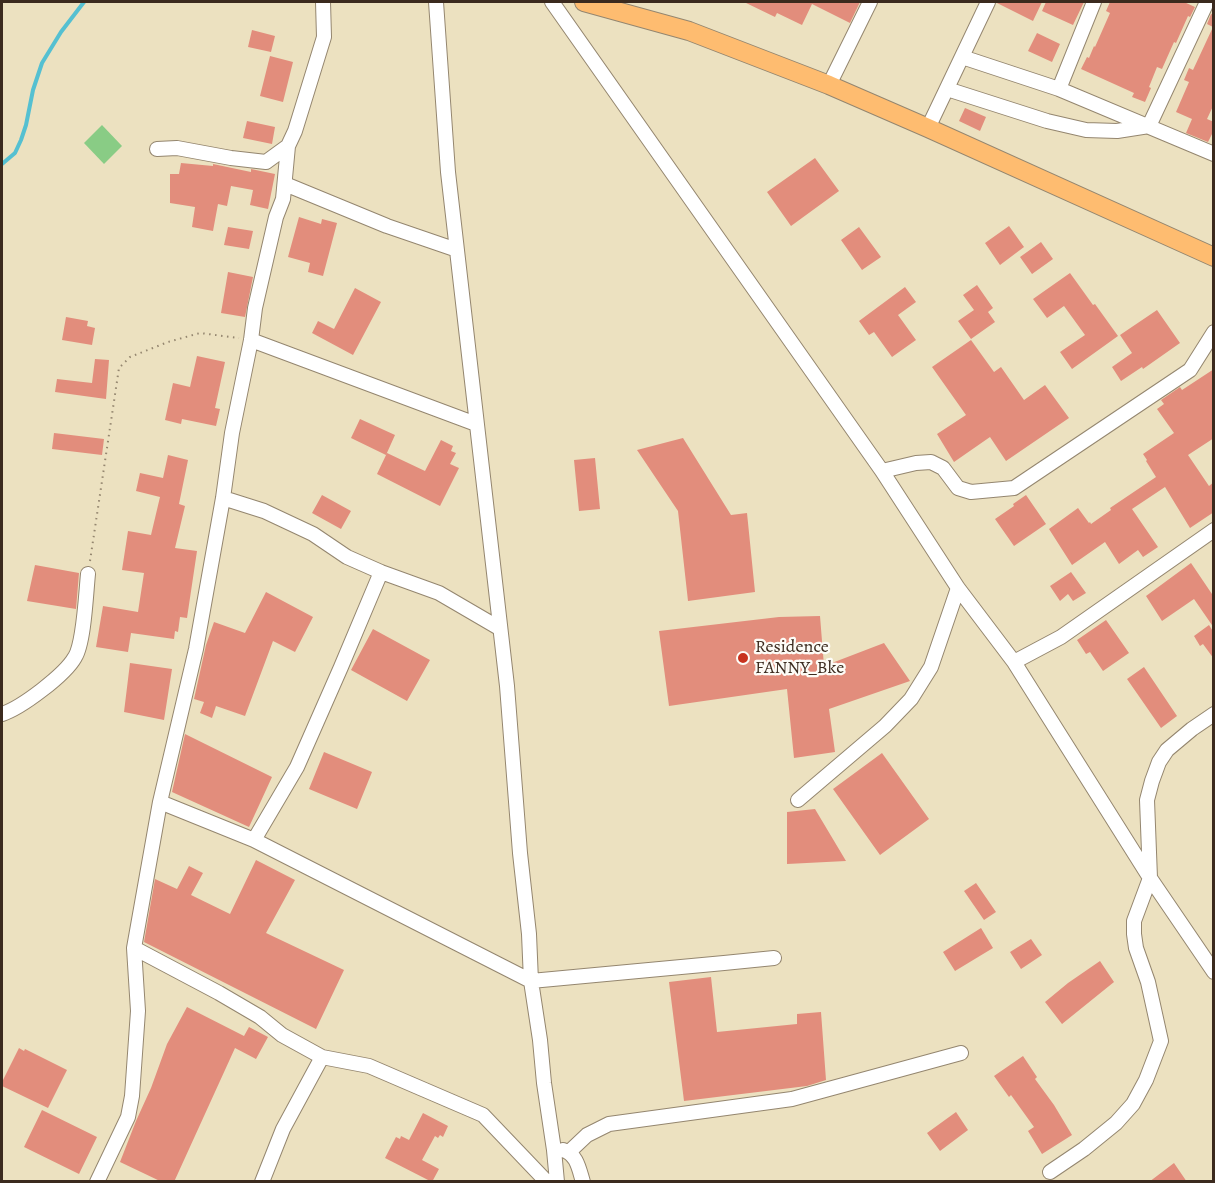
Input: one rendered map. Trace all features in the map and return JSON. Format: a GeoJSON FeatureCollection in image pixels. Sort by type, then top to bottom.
{"type":"FeatureCollection","features":[{"type":"Feature","properties":{"kind":"main road"},"geometry":{"type":"LineString","coordinates":[[584,2],[689,31],[829,85],[1214,257]]}},
{"type":"Feature","properties":{"kind":"street"},"geometry":{"type":"LineString","coordinates":[[98,1182],[128,1117],[132,1096],[138,1011],[134,948],[160,802],[196,649],[255,308],[268,248],[283,199],[288,146],[295,131],[324,37],[323,2]]}},
{"type":"Feature","properties":{"kind":"street"},"geometry":{"type":"LineString","coordinates":[[436,2],[448,172],[507,686],[520,853],[529,934],[531,981],[557,1182]]}},
{"type":"Feature","properties":{"kind":"street"},"geometry":{"type":"LineString","coordinates":[[552,2],[882,471],[958,588],[1014,662],[1150,878],[1214,972]]}},
{"type":"Feature","properties":{"kind":"street"},"geometry":{"type":"LineString","coordinates":[[829,85],[870,2]]}},
{"type":"Feature","properties":{"kind":"street"},"geometry":{"type":"LineString","coordinates":[[928,128],[988,2]]}},
{"type":"Feature","properties":{"kind":"street"},"geometry":{"type":"LineString","coordinates":[[1059,89],[1094,2]]}},
{"type":"Feature","properties":{"kind":"street"},"geometry":{"type":"LineString","coordinates":[[1149,126],[1208,2]]}},
{"type":"Feature","properties":{"kind":"street"},"geometry":{"type":"LineString","coordinates":[[962,57],[1059,89],[1214,154]]}},
{"type":"Feature","properties":{"kind":"street"},"geometry":{"type":"LineString","coordinates":[[947,89],[1047,121],[1086,130],[1117,131],[1149,126]]}},
{"type":"Feature","properties":{"kind":"street"},"geometry":{"type":"LineString","coordinates":[[157,149],[177,148],[266,162],[288,146]]}},
{"type":"Feature","properties":{"kind":"street"},"geometry":{"type":"LineString","coordinates":[[285,184],[387,226],[457,250]]}},
{"type":"Feature","properties":{"kind":"street"},"geometry":{"type":"LineString","coordinates":[[882,471],[931,462],[943,468],[958,488],[971,492],[1014,488],[1190,370],[1214,332]]}},
{"type":"Feature","properties":{"kind":"street"},"geometry":{"type":"LineString","coordinates":[[251,340],[476,424]]}},
{"type":"Feature","properties":{"kind":"street"},"geometry":{"type":"LineString","coordinates":[[223,498],[247,505],[313,534],[347,558],[439,593],[499,628]]}},
{"type":"Feature","properties":{"kind":"street"},"geometry":{"type":"LineString","coordinates":[[1014,662],[1061,637],[1214,530]]}},
{"type":"Feature","properties":{"kind":"street"},"geometry":{"type":"LineString","coordinates":[[254,840],[297,767],[381,572]]}},
{"type":"Feature","properties":{"kind":"street"},"geometry":{"type":"LineString","coordinates":[[2,714],[40,692],[76,657],[80,642],[88,574]]}},
{"type":"Feature","properties":{"kind":"street"},"geometry":{"type":"LineString","coordinates":[[798,800],[885,726],[911,699],[931,667],[958,588]]}},
{"type":"Feature","properties":{"kind":"street"},"geometry":{"type":"LineString","coordinates":[[1050,1172],[1084,1149],[1116,1123],[1132,1104],[1146,1080],[1161,1041],[1148,982],[1136,948],[1134,934],[1134,921],[1150,878],[1148,800],[1159,762],[1167,750],[1214,714]]}},
{"type":"Feature","properties":{"kind":"street"},"geometry":{"type":"LineString","coordinates":[[160,802],[254,840],[531,981],[774,958]]}},
{"type":"Feature","properties":{"kind":"street"},"geometry":{"type":"LineString","coordinates":[[134,948],[219,993],[260,1017],[282,1035],[322,1057],[369,1066],[483,1115],[547,1182]]}},
{"type":"Feature","properties":{"kind":"street"},"geometry":{"type":"LineString","coordinates":[[569,1152],[587,1135],[609,1125],[792,1099],[961,1053]]}},
{"type":"Feature","properties":{"kind":"street"},"geometry":{"type":"LineString","coordinates":[[262,1182],[283,1129],[322,1057]]}},
{"type":"Feature","properties":{"kind":"street"},"geometry":{"type":"LineString","coordinates":[[554,1150],[569,1152],[584,1182]]}},
{"type":"Feature","properties":{"kind":"path"},"geometry":{"type":"LineString","coordinates":[[88,574],[119,368],[130,357],[168,342],[200,333],[251,340]]}},
{"type":"Feature","properties":{"kind":"green space"},"geometry":{"type":"Polygon","coordinates":[[[102,125],[122,146],[104,164],[84,143],[102,125]]]}},
{"type":"Feature","properties":{"kind":"building"},"geometry":{"type":"Polygon","coordinates":[[[744,2],[860,2],[850,23],[812,4],[802,25],[777,13],[775,17],[744,2]]]}},
{"type":"Feature","properties":{"kind":"building"},"geometry":{"type":"Polygon","coordinates":[[[997,2],[1042,2],[1033,21],[997,2]]]}},
{"type":"Feature","properties":{"kind":"building"},"geometry":{"type":"Polygon","coordinates":[[[1046,2],[1084,2],[1073,25],[1042,11],[1046,2]]]}},
{"type":"Feature","properties":{"kind":"building"},"geometry":{"type":"Polygon","coordinates":[[[1110,2],[1184,2],[1195,7],[1190,17],[1188,16],[1176,43],[1174,42],[1162,69],[1157,67],[1145,102],[1132,97],[1134,93],[1081,69],[1095,47],[1110,13],[1106,11],[1110,2]]]}},
{"type":"Feature","properties":{"kind":"building"},"geometry":{"type":"Polygon","coordinates":[[[1211,14],[1214,15],[1214,104],[1207,119],[1214,122],[1214,130],[1208,142],[1186,133],[1192,119],[1176,112],[1189,82],[1184,80],[1189,68],[1193,70],[1213,27],[1207,24],[1211,14]]]}},
{"type":"Feature","properties":{"kind":"building"},"geometry":{"type":"Polygon","coordinates":[[[252,30],[275,36],[271,52],[248,47],[252,30]]]}},
{"type":"Feature","properties":{"kind":"building"},"geometry":{"type":"Polygon","coordinates":[[[1037,33],[1060,44],[1052,62],[1028,51],[1037,33]]]}},
{"type":"Feature","properties":{"kind":"building"},"geometry":{"type":"Polygon","coordinates":[[[270,56],[293,62],[283,102],[260,96],[270,56]]]}},
{"type":"Feature","properties":{"kind":"building"},"geometry":{"type":"Polygon","coordinates":[[[965,108],[986,117],[980,131],[959,121],[965,108]]]}},
{"type":"Feature","properties":{"kind":"building"},"geometry":{"type":"Polygon","coordinates":[[[247,121],[275,127],[272,144],[243,138],[247,121]]]}},
{"type":"Feature","properties":{"kind":"building"},"geometry":{"type":"Polygon","coordinates":[[[815,158],[839,191],[791,226],[767,192],[815,158]]]}},
{"type":"Feature","properties":{"kind":"building"},"geometry":{"type":"Polygon","coordinates":[[[181,163],[213,166],[213,164],[251,172],[251,169],[275,174],[268,209],[250,205],[253,190],[231,186],[227,206],[218,204],[213,231],[192,227],[195,207],[170,203],[170,174],[179,174],[181,163]]]}},
{"type":"Feature","properties":{"kind":"building"},"geometry":{"type":"Polygon","coordinates":[[[299,217],[321,224],[322,219],[337,223],[323,276],[308,272],[310,263],[288,257],[299,217]]]}},
{"type":"Feature","properties":{"kind":"building"},"geometry":{"type":"Polygon","coordinates":[[[1009,226],[1024,247],[1000,265],[985,243],[1009,226]]]}},
{"type":"Feature","properties":{"kind":"building"},"geometry":{"type":"Polygon","coordinates":[[[228,227],[253,231],[249,249],[224,245],[228,227]]]}},
{"type":"Feature","properties":{"kind":"building"},"geometry":{"type":"Polygon","coordinates":[[[859,227],[881,257],[862,270],[841,240],[859,227]]]}},
{"type":"Feature","properties":{"kind":"building"},"geometry":{"type":"Polygon","coordinates":[[[1041,242],[1053,259],[1032,274],[1020,257],[1041,242]]]}},
{"type":"Feature","properties":{"kind":"building"},"geometry":{"type":"Polygon","coordinates":[[[228,272],[253,277],[245,317],[221,313],[228,272]]]}},
{"type":"Feature","properties":{"kind":"building"},"geometry":{"type":"Polygon","coordinates":[[[1070,273],[1118,336],[1072,369],[1060,352],[1085,335],[1064,306],[1047,318],[1033,299],[1070,273]]]}},
{"type":"Feature","properties":{"kind":"building"},"geometry":{"type":"Polygon","coordinates":[[[977,285],[993,308],[988,312],[995,322],[971,339],[958,321],[974,310],[963,295],[977,285]]]}},
{"type":"Feature","properties":{"kind":"building"},"geometry":{"type":"Polygon","coordinates":[[[905,287],[916,302],[898,315],[916,340],[892,357],[874,332],[869,335],[859,321],[905,287]]]}},
{"type":"Feature","properties":{"kind":"building"},"geometry":{"type":"Polygon","coordinates":[[[355,288],[381,302],[353,355],[312,333],[318,321],[334,329],[355,288]]]}},
{"type":"Feature","properties":{"kind":"building"},"geometry":{"type":"Polygon","coordinates":[[[1157,310],[1180,343],[1143,369],[1142,367],[1121,381],[1112,367],[1132,353],[1120,335],[1157,310]]]}},
{"type":"Feature","properties":{"kind":"building"},"geometry":{"type":"Polygon","coordinates":[[[66,317],[88,321],[87,326],[95,328],[92,345],[62,340],[66,317]]]}},
{"type":"Feature","properties":{"kind":"building"},"geometry":{"type":"Polygon","coordinates":[[[971,340],[994,372],[1001,367],[1024,400],[1045,385],[1069,418],[1006,461],[990,437],[954,462],[937,434],[966,415],[932,367],[971,340]]]}},
{"type":"Feature","properties":{"kind":"building"},"geometry":{"type":"Polygon","coordinates":[[[197,356],[225,362],[215,408],[220,409],[216,426],[182,419],[181,424],[165,420],[173,383],[190,387],[197,356]]]}},
{"type":"Feature","properties":{"kind":"building"},"geometry":{"type":"Polygon","coordinates":[[[95,359],[109,360],[106,399],[55,392],[57,379],[92,383],[95,359]]]}},
{"type":"Feature","properties":{"kind":"building"},"geometry":{"type":"Polygon","coordinates":[[[1214,369],[1214,438],[1188,455],[1209,486],[1214,482],[1214,512],[1190,528],[1165,487],[1132,509],[1158,547],[1143,557],[1138,550],[1119,564],[1105,542],[1072,565],[1049,529],[1078,508],[1091,524],[1111,510],[1110,508],[1156,477],[1143,454],[1174,433],[1157,409],[1164,404],[1161,400],[1180,387],[1182,390],[1214,369]]]}},
{"type":"Feature","properties":{"kind":"building"},"geometry":{"type":"Polygon","coordinates":[[[360,419],[395,435],[386,455],[351,438],[360,419]]]}},
{"type":"Feature","properties":{"kind":"building"},"geometry":{"type":"Polygon","coordinates":[[[54,433],[104,439],[102,455],[52,449],[54,433]]]}},
{"type":"Feature","properties":{"kind":"building"},"geometry":{"type":"Polygon","coordinates":[[[683,438],[731,515],[747,513],[755,592],[688,601],[678,511],[637,450],[683,438]]]}},
{"type":"Feature","properties":{"kind":"building"},"geometry":{"type":"Polygon","coordinates":[[[441,440],[453,446],[451,451],[456,453],[450,464],[459,468],[440,506],[377,474],[387,453],[425,471],[441,440]]]}},
{"type":"Feature","properties":{"kind":"building"},"geometry":{"type":"Polygon","coordinates":[[[168,455],[188,460],[179,504],[185,506],[175,548],[197,551],[187,618],[180,617],[178,632],[175,631],[174,639],[131,633],[128,652],[96,647],[103,606],[138,612],[144,573],[122,570],[128,531],[151,535],[160,497],[136,491],[140,473],[163,478],[168,455]]]}},
{"type":"Feature","properties":{"kind":"building"},"geometry":{"type":"Polygon","coordinates":[[[595,458],[600,509],[579,511],[574,460],[595,458]]]}},
{"type":"Feature","properties":{"kind":"building"},"geometry":{"type":"Polygon","coordinates":[[[322,495],[351,511],[341,529],[312,513],[322,495]]]}},
{"type":"Feature","properties":{"kind":"building"},"geometry":{"type":"Polygon","coordinates":[[[1026,495],[1046,524],[1014,546],[995,519],[1026,495]]]}},
{"type":"Feature","properties":{"kind":"building"},"geometry":{"type":"Polygon","coordinates":[[[1191,563],[1214,597],[1214,628],[1194,599],[1162,621],[1146,596],[1191,563]]]}},
{"type":"Feature","properties":{"kind":"building"},"geometry":{"type":"Polygon","coordinates":[[[35,565],[79,573],[76,609],[27,601],[35,565]]]}},
{"type":"Feature","properties":{"kind":"building"},"geometry":{"type":"Polygon","coordinates":[[[1071,572],[1086,593],[1073,601],[1068,594],[1060,601],[1050,586],[1071,572]]]}},
{"type":"Feature","properties":{"kind":"building"},"geometry":{"type":"Polygon","coordinates":[[[266,592],[313,617],[295,652],[273,641],[245,716],[216,706],[212,718],[200,713],[204,702],[194,699],[206,645],[214,622],[245,633],[266,592]]]}},
{"type":"Feature","properties":{"kind":"building"},"geometry":{"type":"Polygon","coordinates":[[[820,616],[824,666],[884,643],[910,681],[829,709],[835,752],[794,758],[787,689],[669,706],[659,631],[779,617],[820,616]]]}},
{"type":"Feature","properties":{"kind":"building"},"geometry":{"type":"Polygon","coordinates":[[[1106,620],[1129,653],[1103,671],[1090,652],[1086,654],[1077,640],[1106,620]]]}},
{"type":"Feature","properties":{"kind":"building"},"geometry":{"type":"Polygon","coordinates":[[[1209,625],[1214,633],[1214,659],[1203,644],[1200,646],[1194,636],[1209,625]]]}},
{"type":"Feature","properties":{"kind":"building"},"geometry":{"type":"Polygon","coordinates":[[[373,629],[430,660],[407,701],[351,670],[373,629]]]}},
{"type":"Feature","properties":{"kind":"building"},"geometry":{"type":"Polygon","coordinates":[[[130,663],[172,669],[164,720],[124,712],[130,663]]]}},
{"type":"Feature","properties":{"kind":"building"},"geometry":{"type":"Polygon","coordinates":[[[1144,667],[1177,716],[1161,728],[1127,679],[1144,667]]]}},
{"type":"Feature","properties":{"kind":"building"},"geometry":{"type":"Polygon","coordinates":[[[185,734],[272,777],[249,827],[172,792],[185,734]]]}},
{"type":"Feature","properties":{"kind":"building"},"geometry":{"type":"Polygon","coordinates":[[[324,752],[372,772],[357,809],[309,789],[324,752]]]}},
{"type":"Feature","properties":{"kind":"building"},"geometry":{"type":"Polygon","coordinates":[[[882,753],[929,819],[880,855],[833,789],[882,753]]]}},
{"type":"Feature","properties":{"kind":"building"},"geometry":{"type":"Polygon","coordinates":[[[815,809],[846,861],[787,864],[787,812],[815,809]]]}},
{"type":"Feature","properties":{"kind":"building"},"geometry":{"type":"Polygon","coordinates":[[[256,860],[295,880],[266,933],[344,970],[316,1029],[144,942],[155,879],[177,889],[189,866],[203,873],[191,895],[230,914],[256,860]]]}},
{"type":"Feature","properties":{"kind":"building"},"geometry":{"type":"Polygon","coordinates":[[[976,883],[996,912],[984,920],[964,891],[976,883]]]}},
{"type":"Feature","properties":{"kind":"building"},"geometry":{"type":"Polygon","coordinates":[[[981,928],[993,948],[955,971],[943,952],[981,928]]]}},
{"type":"Feature","properties":{"kind":"building"},"geometry":{"type":"Polygon","coordinates":[[[1031,939],[1042,955],[1021,969],[1010,952],[1031,939]]]}},
{"type":"Feature","properties":{"kind":"building"},"geometry":{"type":"Polygon","coordinates":[[[1100,961],[1114,982],[1062,1024],[1045,1002],[1100,961]]]}},
{"type":"Feature","properties":{"kind":"building"},"geometry":{"type":"Polygon","coordinates":[[[711,977],[717,1032],[797,1024],[797,1014],[821,1012],[826,1080],[807,1086],[684,1101],[669,982],[711,977]]]}},
{"type":"Feature","properties":{"kind":"building"},"geometry":{"type":"Polygon","coordinates":[[[187,1007],[244,1036],[249,1027],[268,1037],[256,1059],[235,1048],[174,1182],[162,1182],[120,1162],[167,1044],[187,1007]]]}},
{"type":"Feature","properties":{"kind":"building"},"geometry":{"type":"Polygon","coordinates":[[[19,1048],[67,1070],[48,1108],[2,1086],[19,1048]]]}},
{"type":"Feature","properties":{"kind":"building"},"geometry":{"type":"Polygon","coordinates":[[[1023,1056],[1037,1077],[1035,1079],[1072,1135],[1042,1154],[1028,1131],[1034,1127],[994,1076],[1023,1056]]]}},
{"type":"Feature","properties":{"kind":"building"},"geometry":{"type":"Polygon","coordinates":[[[42,1110],[97,1137],[79,1174],[24,1147],[42,1110]]]}},
{"type":"Feature","properties":{"kind":"building"},"geometry":{"type":"Polygon","coordinates":[[[956,1112],[968,1130],[940,1151],[927,1133],[956,1112]]]}},
{"type":"Feature","properties":{"kind":"building"},"geometry":{"type":"Polygon","coordinates":[[[423,1113],[448,1126],[443,1137],[435,1136],[422,1160],[439,1169],[432,1182],[385,1158],[396,1137],[400,1139],[401,1136],[409,1140],[423,1113]]]}},
{"type":"Feature","properties":{"kind":"building"},"geometry":{"type":"Polygon","coordinates":[[[1174,1163],[1187,1182],[1149,1182],[1174,1163]]]}},
{"type":"Feature","properties":{"kind":"waterway"},"geometry":{"type":"LineString","coordinates":[[2,164],[15,153],[21,140],[42,63],[61,32],[84,2]]}},
{"type":"Feature","properties":{"kind":"place","name":"Residence FANNY_Bke"},"geometry":{"type":"Point","coordinates":[743,658]}}]}
